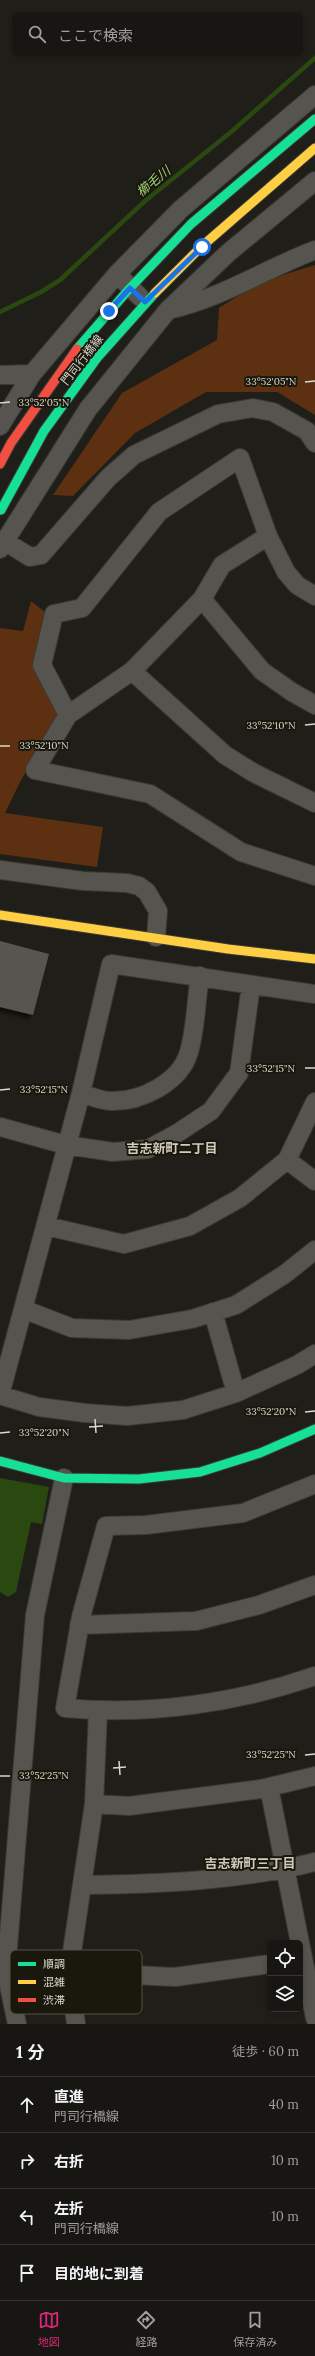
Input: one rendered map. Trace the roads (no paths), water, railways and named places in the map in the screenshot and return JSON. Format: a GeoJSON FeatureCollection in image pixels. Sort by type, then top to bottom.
{"type":"FeatureCollection","features":[{"type":"Feature","properties":{"kind":"main road","name":"門司行橋線"},"geometry":{"type":"LineString","coordinates":[[0,464],[11,443],[79,346],[130,288],[191,224],[315,118]]}},
{"type":"Feature","properties":{"kind":"main road","name":"門司行橋線"},"geometry":{"type":"LineString","coordinates":[[1,510],[44,430],[97,358],[145,302],[202,247],[315,148]]}},
{"type":"Feature","properties":{"kind":"main road"},"geometry":{"type":"LineString","coordinates":[[0,915],[156,937],[228,949],[315,959]]}},
{"type":"Feature","properties":{"kind":"main road"},"geometry":{"type":"LineString","coordinates":[[0,1461],[64,1478],[139,1479],[200,1472],[260,1453],[315,1429]]}},
{"type":"Feature","properties":{"kind":"street"},"geometry":{"type":"LineString","coordinates":[[0,426],[32,374],[116,274],[181,209],[315,94]]}},
{"type":"Feature","properties":{"kind":"street"},"geometry":{"type":"LineString","coordinates":[[315,181],[228,253],[168,310],[88,409],[3,546],[30,557],[41,555],[108,478],[134,455],[218,414],[253,408],[273,412],[307,431],[315,443]]}},
{"type":"Feature","properties":{"kind":"street"},"geometry":{"type":"LineString","coordinates":[[116,274],[145,302],[168,310],[194,304],[315,250]]}},
{"type":"Feature","properties":{"kind":"street"},"geometry":{"type":"LineString","coordinates":[[0,375],[32,374]]}},
{"type":"Feature","properties":{"kind":"street"},"geometry":{"type":"LineString","coordinates":[[68,715],[42,665],[54,614],[82,608],[159,512],[240,458],[268,536],[286,572],[297,585],[315,596]]}},
{"type":"Feature","properties":{"kind":"street"},"geometry":{"type":"LineString","coordinates":[[268,536],[222,565],[202,599],[132,671],[68,715],[35,770],[150,794],[241,852],[315,876]]}},
{"type":"Feature","properties":{"kind":"street"},"geometry":{"type":"LineString","coordinates":[[202,599],[262,671],[292,692],[315,705]]}},
{"type":"Feature","properties":{"kind":"street"},"geometry":{"type":"LineString","coordinates":[[132,671],[225,755],[254,773],[315,804]]}},
{"type":"Feature","properties":{"kind":"street"},"geometry":{"type":"LineString","coordinates":[[0,870],[83,881],[127,883],[139,886],[147,892],[158,912],[156,937]]}},
{"type":"Feature","properties":{"kind":"street"},"geometry":{"type":"LineString","coordinates":[[315,994],[111,964],[81,1093],[0,1395],[39,1407],[127,1416],[183,1410],[236,1394],[297,1365],[315,1354]]}},
{"type":"Feature","properties":{"kind":"street"},"geometry":{"type":"LineString","coordinates":[[81,1093],[109,1101],[134,1099],[159,1087],[178,1072],[189,1053],[200,976]]}},
{"type":"Feature","properties":{"kind":"street"},"geometry":{"type":"LineString","coordinates":[[0,1126],[66,1145],[113,1152],[148,1149],[176,1134],[211,1111],[239,1073],[251,985]]}},
{"type":"Feature","properties":{"kind":"street"},"geometry":{"type":"LineString","coordinates":[[46,1226],[124,1244],[190,1226],[240,1198],[287,1160],[315,1102]]}},
{"type":"Feature","properties":{"kind":"street"},"geometry":{"type":"LineString","coordinates":[[287,1160],[315,1181]]}},
{"type":"Feature","properties":{"kind":"street"},"geometry":{"type":"LineString","coordinates":[[23,1309],[72,1328],[129,1330],[192,1319],[236,1305],[285,1274],[315,1250]]}},
{"type":"Feature","properties":{"kind":"street"},"geometry":{"type":"LineString","coordinates":[[213,1312],[236,1394]]}},
{"type":"Feature","properties":{"kind":"street"},"geometry":{"type":"LineString","coordinates":[[10,1993],[6,1972],[35,1623],[64,1478]]}},
{"type":"Feature","properties":{"kind":"street"},"geometry":{"type":"LineString","coordinates":[[315,1484],[243,1513],[146,1525],[106,1526],[79,1625],[65,1708],[98,1711],[211,1703],[287,1686],[315,1676]]}},
{"type":"Feature","properties":{"kind":"street"},"geometry":{"type":"LineString","coordinates":[[79,1625],[196,1621],[259,1605],[315,1585]]}},
{"type":"Feature","properties":{"kind":"street"},"geometry":{"type":"LineString","coordinates":[[72,1950],[94,1804],[98,1711]]}},
{"type":"Feature","properties":{"kind":"street"},"geometry":{"type":"LineString","coordinates":[[94,1804],[129,1806],[269,1787],[315,1776]]}},
{"type":"Feature","properties":{"kind":"street"},"geometry":{"type":"LineString","coordinates":[[269,1787],[285,1869],[304,1952],[315,2018]]}},
{"type":"Feature","properties":{"kind":"street"},"geometry":{"type":"LineString","coordinates":[[82,1884],[172,1884],[285,1869],[315,1862]]}},
{"type":"Feature","properties":{"kind":"street"},"geometry":{"type":"LineString","coordinates":[[142,1975],[175,1977],[267,1964]]}},
{"type":"Feature","properties":{"kind":"street"},"geometry":{"type":"LineString","coordinates":[[14,2014],[16,2024]]}},
{"type":"Feature","properties":{"kind":"street"},"geometry":{"type":"LineString","coordinates":[[75,2014],[76,2024]]}},
{"type":"Feature","properties":{"kind":"waterway","name":"櫛毛川"},"geometry":{"type":"LineString","coordinates":[[0,312],[41,292],[60,280],[145,201],[231,132],[315,58]]}},
{"type":"Feature","properties":{"kind":"district","name":"吉志新町二丁目"},"geometry":{"type":"Point","coordinates":[172,1148]}},
{"type":"Feature","properties":{"kind":"district","name":"吉志新町三丁目"},"geometry":{"type":"Point","coordinates":[250,1863]}}]}
